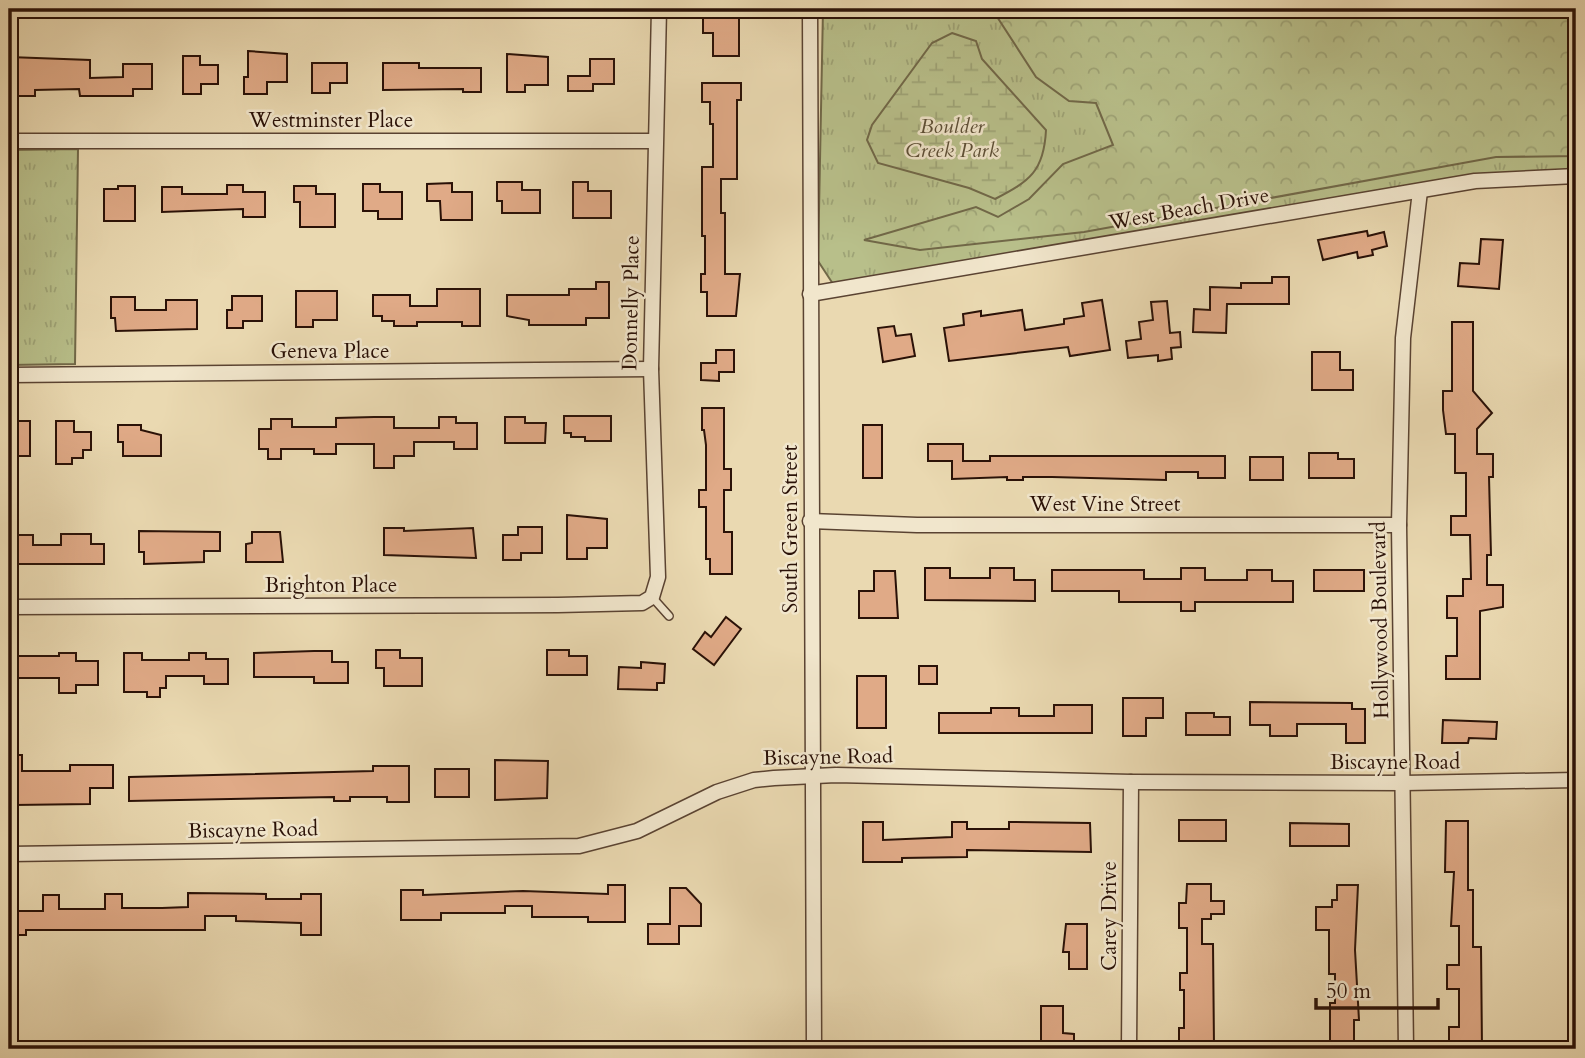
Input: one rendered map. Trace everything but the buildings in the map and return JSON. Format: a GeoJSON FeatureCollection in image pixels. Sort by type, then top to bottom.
{"type":"FeatureCollection","features":[{"type":"Feature","properties":{"kind":"street","name":"Donnelly Place"},"geometry":{"type":"LineString","coordinates":[[652,597],[657,577],[651,369],[659,9]]}},
{"type":"Feature","properties":{"kind":"street","name":"South Green Street"},"geometry":{"type":"LineString","coordinates":[[810,9],[814,1049]]}},
{"type":"Feature","properties":{"kind":"street","name":"Westminster Place"},"geometry":{"type":"LineString","coordinates":[[9,141],[654,141]]}},
{"type":"Feature","properties":{"kind":"street","name":"West Beach Drive"},"geometry":{"type":"LineString","coordinates":[[810,294],[1475,181],[1576,176]]}},
{"type":"Feature","properties":{"kind":"street","name":"Hollywood Boulevard"},"geometry":{"type":"LineString","coordinates":[[1405,1049],[1399,525],[1403,338],[1420,191]]}},
{"type":"Feature","properties":{"kind":"street","name":"Geneva Place"},"geometry":{"type":"LineString","coordinates":[[9,375],[651,369]]}},
{"type":"Feature","properties":{"kind":"street","name":"West Vine Street"},"geometry":{"type":"LineString","coordinates":[[810,521],[944,525],[1399,525]]}},
{"type":"Feature","properties":{"kind":"street","name":"Brighton Place"},"geometry":{"type":"LineString","coordinates":[[9,607],[583,604],[642,603],[652,597]]}},
{"type":"Feature","properties":{"kind":"street","name":"Biscayne Road"},"geometry":{"type":"LineString","coordinates":[[9,854],[579,846],[636,831],[717,792],[754,780],[813,776],[1131,782],[1404,783],[1576,780]]}},
{"type":"Feature","properties":{"kind":"street","name":"Carey Drive"},"geometry":{"type":"LineString","coordinates":[[1129,1049],[1131,782]]}},
{"type":"Feature","properties":{"kind":"lane"},"geometry":{"type":"LineString","coordinates":[[652,597],[669,616]]}},
{"type":"Feature","properties":{"kind":"green space","name":"Boulder Creek Park"},"geometry":{"type":"Polygon","coordinates":[[[823,9],[1576,9],[1576,176],[1475,181],[837,290],[818,261],[823,9]]]}},
{"type":"Feature","properties":{"kind":"green space","name":"Boulder Creek Park"},"geometry":{"type":"Polygon","coordinates":[[[992,9],[1576,9],[1576,156],[1496,157],[1084,232],[920,250],[864,240],[976,207],[998,217],[1029,199],[1063,164],[1113,145],[1096,103],[1069,101],[1036,77],[992,9]]]}},
{"type":"Feature","properties":{"kind":"green space"},"geometry":{"type":"Polygon","coordinates":[[[952,33],[976,41],[982,59],[1046,130],[1042,156],[1033,173],[995,199],[969,188],[878,163],[867,140],[872,125],[932,43],[952,33]]]}},
{"type":"Feature","properties":{"kind":"green space"},"geometry":{"type":"Polygon","coordinates":[[[78,149],[75,364],[9,365],[9,150],[78,149]]]}}]}
